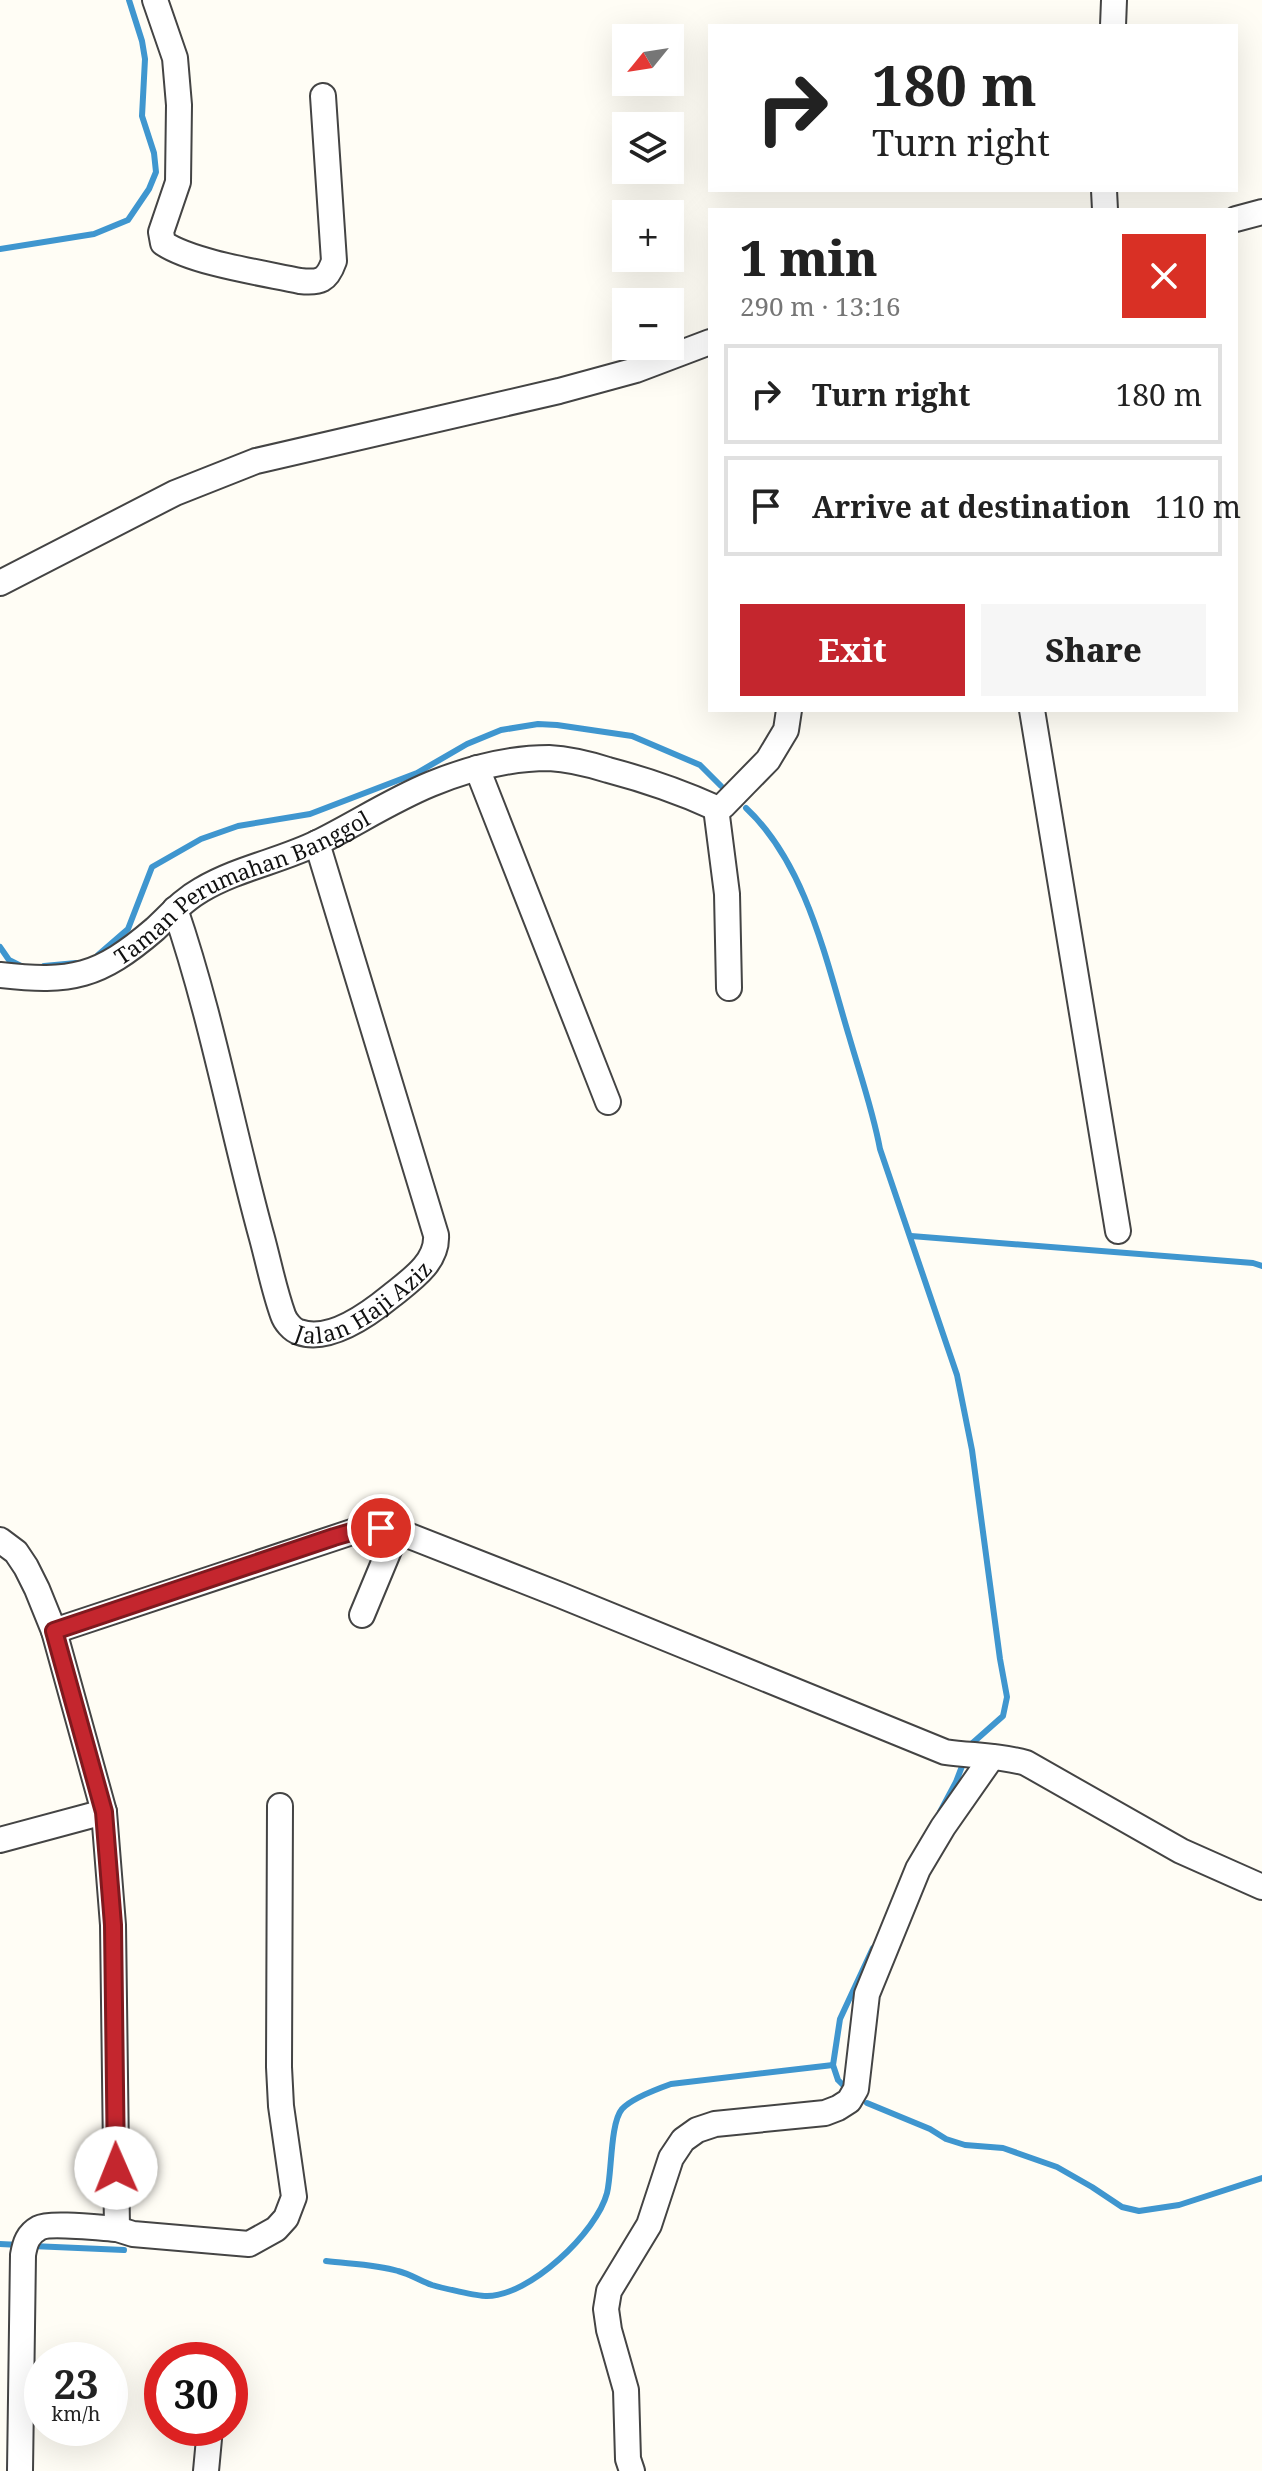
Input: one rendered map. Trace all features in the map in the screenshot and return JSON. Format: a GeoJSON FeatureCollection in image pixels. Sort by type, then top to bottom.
{"type":"FeatureCollection","features":[{"type":"Feature","properties":{"kind":"street"},"geometry":{"type":"LineString","coordinates":[[155,0],[175,58],[179,105],[178,182],[161,232],[163,243],[171,248],[300,281],[318,283],[326,279],[334,261],[323,96]]}},
{"type":"Feature","properties":{"kind":"street"},"geometry":{"type":"LineString","coordinates":[[1113,24],[1114,0]]}},
{"type":"Feature","properties":{"kind":"street"},"geometry":{"type":"LineString","coordinates":[[1238,218],[1262,212]]}},
{"type":"Feature","properties":{"kind":"street"},"geometry":{"type":"LineString","coordinates":[[0,583],[175,493],[256,461],[497,407],[636,370],[708,343]]}},
{"type":"Feature","properties":{"kind":"street"},"geometry":{"type":"LineString","coordinates":[[729,988],[727,894],[716,808],[729,802],[768,760],[786,730],[789,712]]}},
{"type":"Feature","properties":{"kind":"street"},"geometry":{"type":"LineString","coordinates":[[1032,712],[1118,1231]]}},
{"type":"Feature","properties":{"kind":"street","name":"Taman Perumahan Banggol"},"geometry":{"type":"LineString","coordinates":[[0,975],[64,978],[99,969],[143,939],[200,890],[317,843],[394,801],[477,768],[520,760],[571,760],[653,782],[716,808]]}},
{"type":"Feature","properties":{"kind":"street"},"geometry":{"type":"LineString","coordinates":[[477,768],[608,1102]]}},
{"type":"Feature","properties":{"kind":"street","name":"Jalan Haji Aziz"},"geometry":{"type":"LineString","coordinates":[[175,909],[194,966],[254,1212],[284,1318],[299,1332],[320,1334],[348,1326],[408,1282],[427,1263],[437,1247],[436,1235],[317,843]]}},
{"type":"Feature","properties":{"kind":"street"},"geometry":{"type":"LineString","coordinates":[[54,1631],[358,1530],[381,1528],[397,1531],[945,1752],[1004,1757],[1026,1763],[1181,1851],[1262,1887]]}},
{"type":"Feature","properties":{"kind":"street"},"geometry":{"type":"LineString","coordinates":[[362,1615],[397,1531]]}},
{"type":"Feature","properties":{"kind":"street"},"geometry":{"type":"LineString","coordinates":[[0,1540],[16,1552],[26,1567],[54,1631],[104,1812],[113,1925],[117,2229]]}},
{"type":"Feature","properties":{"kind":"street"},"geometry":{"type":"LineString","coordinates":[[632,2471],[628,2459],[626,2390],[606,2309],[609,2291],[649,2225],[671,2158],[683,2140],[697,2130],[715,2124],[825,2113],[849,2101],[856,2089],[859,2073],[867,1994],[882,1955],[918,1869],[983,1756]]}},
{"type":"Feature","properties":{"kind":"street"},"geometry":{"type":"LineString","coordinates":[[20,2471],[26,2245],[41,2226],[117,2229],[133,2234],[249,2244],[276,2229],[292,2206],[294,2197],[281,2106],[279,2067],[280,1806]]}},
{"type":"Feature","properties":{"kind":"street"},"geometry":{"type":"LineString","coordinates":[[0,1840],[104,1812]]}},
{"type":"Feature","properties":{"kind":"street"},"geometry":{"type":"LineString","coordinates":[[206,2471],[208,2446]]}},
{"type":"Feature","properties":{"kind":"waterway"},"geometry":{"type":"LineString","coordinates":[[0,249],[94,234],[128,220],[149,189],[156,172],[154,153],[142,116],[145,59],[129,0]]}},
{"type":"Feature","properties":{"kind":"waterway"},"geometry":{"type":"LineString","coordinates":[[98,955],[128,929],[152,867],[201,839],[238,826],[310,814],[417,773],[467,744],[501,730],[538,724],[632,736],[700,765],[721,786]]}},
{"type":"Feature","properties":{"kind":"waterway"},"geometry":{"type":"LineString","coordinates":[[746,808],[767,831],[784,857],[811,914],[832,976],[880,1149],[957,1375],[972,1450],[1007,1697],[1003,1716],[968,1747]]}},
{"type":"Feature","properties":{"kind":"waterway"},"geometry":{"type":"LineString","coordinates":[[0,947],[9,960],[25,968]]}},
{"type":"Feature","properties":{"kind":"waterway"},"geometry":{"type":"LineString","coordinates":[[44,966],[76,963]]}},
{"type":"Feature","properties":{"kind":"waterway"},"geometry":{"type":"LineString","coordinates":[[911,1236],[1262,1266]]}},
{"type":"Feature","properties":{"kind":"waterway"},"geometry":{"type":"LineString","coordinates":[[940,1812],[964,1761]]}},
{"type":"Feature","properties":{"kind":"waterway"},"geometry":{"type":"LineString","coordinates":[[846,2088],[838,2080],[833,2065],[840,2019],[873,1948]]}},
{"type":"Feature","properties":{"kind":"waterway"},"geometry":{"type":"LineString","coordinates":[[326,2261],[389,2269],[432,2285],[475,2295],[503,2293],[522,2286],[559,2260],[601,2209],[609,2184],[615,2125],[622,2109],[632,2101],[671,2084],[833,2065]]}},
{"type":"Feature","properties":{"kind":"waterway"},"geometry":{"type":"LineString","coordinates":[[867,2103],[930,2129],[946,2139],[965,2145],[1003,2148],[1057,2167],[1122,2207],[1139,2211],[1179,2205],[1262,2178]]}},
{"type":"Feature","properties":{"kind":"waterway"},"geometry":{"type":"LineString","coordinates":[[0,2244],[20,2245]]}},
{"type":"Feature","properties":{"kind":"waterway"},"geometry":{"type":"LineString","coordinates":[[32,2246],[124,2250]]}},
{"type":"Feature","properties":{"kind":"route"},"geometry":{"type":"LineString","coordinates":[[116,2168],[113,1925],[104,1812],[54,1631],[334,1537],[381,1528]]}}]}
